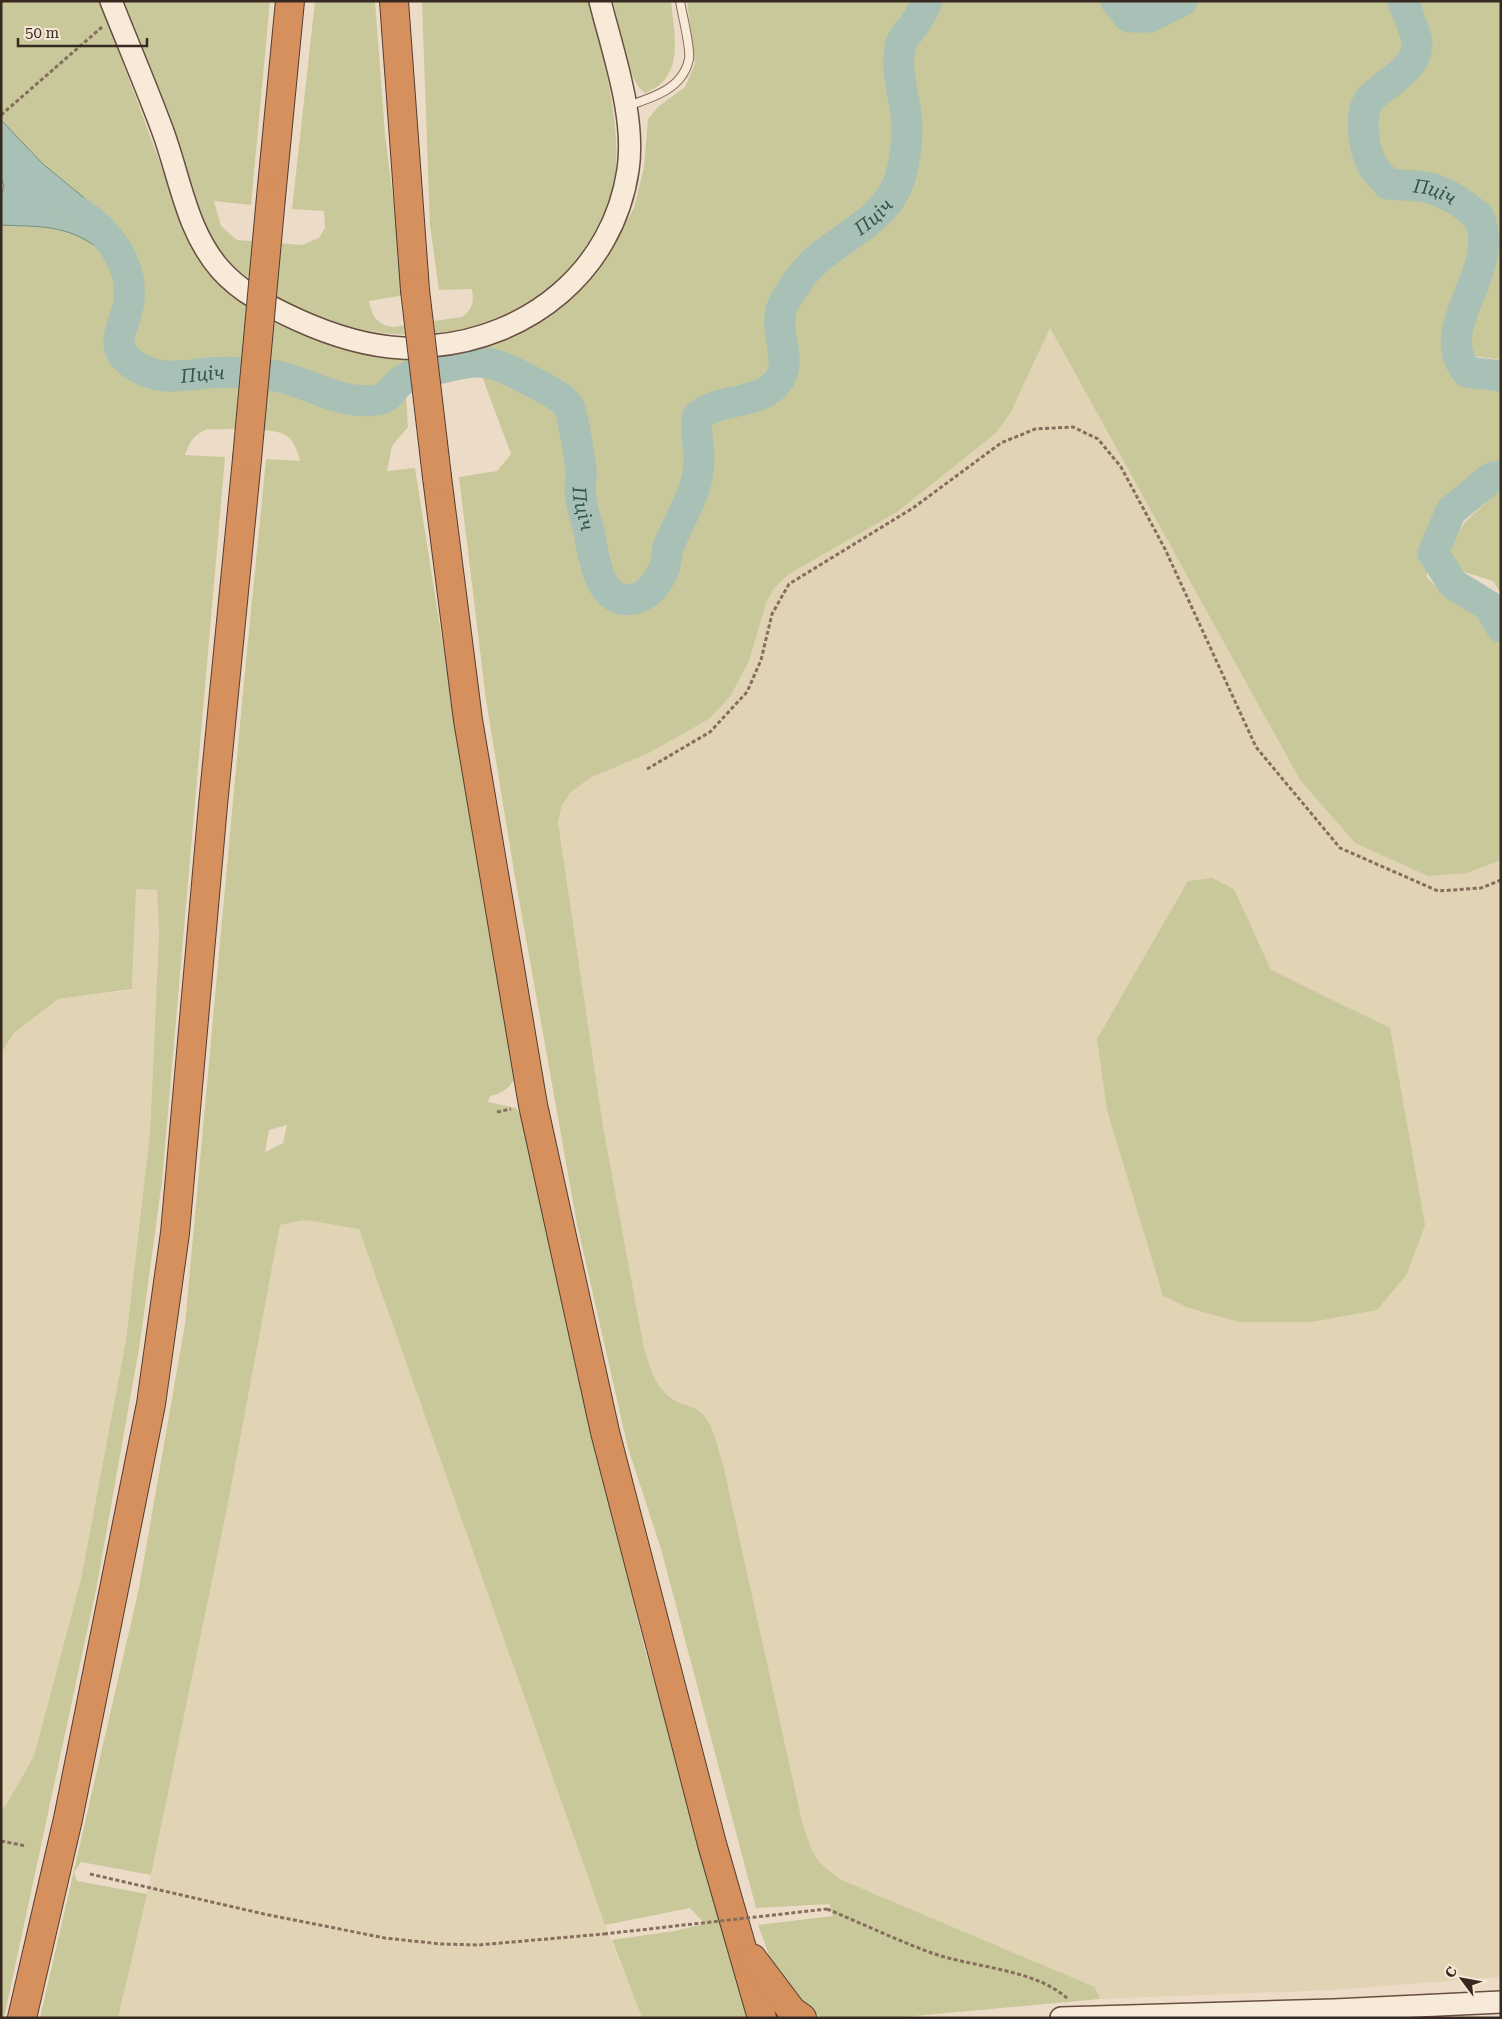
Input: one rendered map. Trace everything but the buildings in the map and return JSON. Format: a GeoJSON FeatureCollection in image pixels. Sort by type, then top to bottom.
{"type":"FeatureCollection","features":[{"type":"Feature","properties":{"kind":"highway"},"geometry":{"type":"LineString","coordinates":[[22,2018],[72,1800],[111,1615],[152,1395],[175,1233],[212,815],[290,1]]}},
{"type":"Feature","properties":{"kind":"highway"},"geometry":{"type":"LineString","coordinates":[[394,1],[415,290],[437,477],[468,720],[533,1105],[605,1432],[664,1664],[762,2018]]}},
{"type":"Feature","properties":{"kind":"highway"},"geometry":{"type":"LineString","coordinates":[[740,1940],[775,1991],[792,2011],[802,2018]]}},
{"type":"Feature","properties":{"kind":"main road"},"geometry":{"type":"LineString","coordinates":[[114,8],[163,131],[187,210],[206,252],[222,272],[245,292],[274,310],[353,342],[404,349],[447,345],[487,337],[526,319],[560,295],[589,263],[608,234],[621,201],[628,171],[630,142],[625,107],[600,1]]}},
{"type":"Feature","properties":{"kind":"main road"},"geometry":{"type":"LineString","coordinates":[[1061,2018],[1334,2010],[1501,2002]]}},
{"type":"Feature","properties":{"kind":"lane"},"geometry":{"type":"LineString","coordinates":[[625,107],[648,100],[674,86],[683,72],[689,58],[680,1]]}},
{"type":"Feature","properties":{"kind":"path"},"geometry":{"type":"LineString","coordinates":[[1,115],[114,8]]}},
{"type":"Feature","properties":{"kind":"path"},"geometry":{"type":"LineString","coordinates":[[1,108],[7,110]]}},
{"type":"Feature","properties":{"kind":"path"},"geometry":{"type":"LineString","coordinates":[[647,768],[710,732],[747,692],[761,660],[772,614],[790,584],[913,508],[1001,442],[1035,429],[1073,427],[1098,439],[1121,467],[1165,548],[1256,747],[1340,848],[1438,891],[1481,888],[1501,880]]}},
{"type":"Feature","properties":{"kind":"path"},"geometry":{"type":"LineString","coordinates":[[1,1842],[26,1846]]}},
{"type":"Feature","properties":{"kind":"path"},"geometry":{"type":"LineString","coordinates":[[90,1874],[264,1914],[385,1938],[441,1944],[478,1945],[604,1934],[827,1909],[930,1952],[1032,1979],[1060,1991],[1087,2016]]}},
{"type":"Feature","properties":{"kind":"shaded area"},"geometry":{"type":"Polygon","coordinates":[[[1,120],[43,164],[105,215],[117,233],[98,248],[86,240],[52,228],[1,225],[1,196],[4,186],[1,178],[1,120]]]}},
{"type":"Feature","properties":{"kind":"shaded area"},"geometry":{"type":"Polygon","coordinates":[[[1050,328],[1300,780],[1355,843],[1467,873],[1501,860],[1501,1977],[1332,1990],[1100,1999],[1095,1987],[844,1881],[822,1867],[812,1852],[802,1821],[723,1464],[710,1425],[699,1411],[676,1401],[663,1391],[650,1370],[644,1348],[603,1126],[558,822],[562,805],[571,792],[590,778],[649,753],[709,719],[749,661],[766,604],[774,588],[789,574],[996,433],[1011,412],[1050,328]]]}},
{"type":"Feature","properties":{"kind":"shaded area"},"geometry":{"type":"Polygon","coordinates":[[[136,889],[158,890],[159,933],[150,1133],[126,1340],[81,1579],[34,1756],[5,1807],[1,1808],[1,1053],[14,1033],[58,999],[132,990],[136,889]]]}},
{"type":"Feature","properties":{"kind":"shaded area"},"geometry":{"type":"Polygon","coordinates":[[[306,1220],[359,1228],[605,1925],[642,2018],[118,2018],[151,1875],[228,1504],[280,1225],[306,1220]]]}},
{"type":"Feature","properties":{"kind":"green space"},"geometry":{"type":"Polygon","coordinates":[[[1,1],[100,1],[183,225],[251,306],[298,332],[345,349],[479,347],[518,334],[564,304],[594,274],[613,246],[634,208],[644,167],[648,119],[659,106],[685,87],[695,64],[687,1],[1501,1],[1501,360],[1467,355],[1454,379],[1501,386],[1501,467],[1468,485],[1445,510],[1432,540],[1427,578],[1450,598],[1480,610],[1501,645],[1501,860],[1467,873],[1428,876],[1355,843],[1300,780],[1050,328],[1011,412],[996,433],[897,512],[789,574],[774,588],[766,604],[749,661],[731,695],[709,719],[649,753],[590,778],[571,792],[562,805],[558,822],[603,1126],[644,1348],[655,1379],[665,1392],[678,1402],[699,1411],[712,1428],[723,1464],[802,1821],[812,1850],[826,1868],[844,1881],[1095,1987],[1100,1999],[893,2018],[825,2018],[808,2012],[772,1963],[758,1925],[833,1916],[829,1904],[756,1908],[661,1549],[628,1448],[577,1224],[516,883],[486,700],[459,477],[497,471],[511,454],[483,379],[504,362],[482,353],[398,374],[384,392],[361,394],[325,389],[291,371],[210,362],[193,366],[151,365],[128,345],[126,333],[130,325],[140,317],[142,295],[112,224],[105,215],[43,164],[1,120],[1,1]]]}},
{"type":"Feature","properties":{"kind":"green space"},"geometry":{"type":"Polygon","coordinates":[[[122,1],[270,1],[251,205],[214,201],[221,226],[237,240],[302,245],[319,238],[325,228],[324,211],[292,209],[315,1],[375,1],[385,134],[405,295],[369,301],[376,319],[383,324],[393,327],[462,317],[471,308],[473,301],[472,289],[439,290],[430,225],[422,1],[590,1],[607,77],[615,131],[614,183],[609,207],[603,221],[577,259],[548,289],[516,311],[480,326],[442,334],[403,335],[364,330],[326,319],[289,303],[260,286],[234,266],[221,252],[211,236],[196,201],[168,112],[122,1]]]}},
{"type":"Feature","properties":{"kind":"green space"},"geometry":{"type":"Polygon","coordinates":[[[613,1],[671,1],[675,41],[672,66],[667,77],[658,86],[645,93],[632,76],[620,37],[613,1]]]}},
{"type":"Feature","properties":{"kind":"green space"},"geometry":{"type":"Polygon","coordinates":[[[1,225],[57,228],[85,238],[98,248],[113,271],[120,295],[112,314],[114,354],[140,382],[203,388],[230,378],[279,384],[329,402],[388,407],[397,399],[405,382],[408,427],[392,446],[387,471],[415,468],[478,869],[516,1076],[506,1089],[490,1096],[488,1102],[516,1108],[529,1128],[542,1214],[645,1650],[752,2018],[642,2018],[612,1940],[674,1931],[705,1924],[690,1908],[605,1925],[359,1229],[306,1220],[280,1225],[228,1504],[151,1875],[81,1862],[74,1872],[77,1881],[147,1894],[118,2018],[40,2018],[139,1588],[185,1324],[266,459],[300,461],[294,444],[287,436],[271,431],[249,429],[208,429],[199,433],[193,439],[185,455],[225,457],[162,1181],[140,1343],[97,1585],[4,2018],[1,2018],[1,1808],[5,1807],[34,1756],[81,1579],[126,1340],[150,1133],[159,933],[157,890],[136,889],[132,989],[58,999],[14,1033],[1,1053],[1,225]],[[287,1125],[269,1130],[265,1152],[283,1143],[287,1125]]]}},
{"type":"Feature","properties":{"kind":"green space"},"geometry":{"type":"Polygon","coordinates":[[[1501,491],[1501,593],[1493,581],[1458,570],[1447,555],[1464,523],[1497,492],[1501,491]]]}},
{"type":"Feature","properties":{"kind":"green space"},"geometry":{"type":"Polygon","coordinates":[[[1212,878],[1234,889],[1271,970],[1390,1028],[1425,1225],[1407,1274],[1377,1310],[1312,1322],[1239,1322],[1189,1308],[1163,1296],[1107,1110],[1097,1039],[1188,881],[1212,878]]]}},
{"type":"Feature","properties":{"kind":"waterway","name":"Пціч"},"geometry":{"type":"LineString","coordinates":[[78,212],[89,219],[108,238],[122,261],[127,273],[129,300],[119,337],[119,346],[122,354],[129,361],[149,373],[166,376],[222,372],[263,374],[292,380],[347,399],[362,401],[386,397],[402,381],[413,375],[463,363],[479,362],[497,365],[556,395],[569,406],[572,416],[581,469],[581,501],[600,577],[605,587],[621,599],[638,598],[655,585],[661,576],[669,545],[696,482],[699,460],[696,428],[697,417],[716,406],[761,394],[778,381],[784,364],[780,316],[787,297],[809,267],[868,222],[892,195],[902,172],[907,139],[906,116],[899,67],[900,47],[927,1]]}},
{"type":"Feature","properties":{"kind":"waterway","name":"Пціч"},"geometry":{"type":"LineString","coordinates":[[1116,1],[1129,17],[1150,17],[1182,1]]}},
{"type":"Feature","properties":{"kind":"waterway","name":"Пціч"},"geometry":{"type":"LineString","coordinates":[[1403,1],[1415,35],[1417,45],[1415,54],[1405,69],[1376,93],[1366,106],[1363,123],[1367,151],[1374,168],[1388,184],[1420,186],[1437,190],[1456,200],[1479,217],[1484,238],[1482,259],[1456,336],[1458,354],[1467,372],[1501,376]]}},
{"type":"Feature","properties":{"kind":"waterway","name":"Пціч"},"geometry":{"type":"LineString","coordinates":[[1501,476],[1491,478],[1451,511],[1433,553],[1453,584],[1489,606],[1501,627]]}}]}
